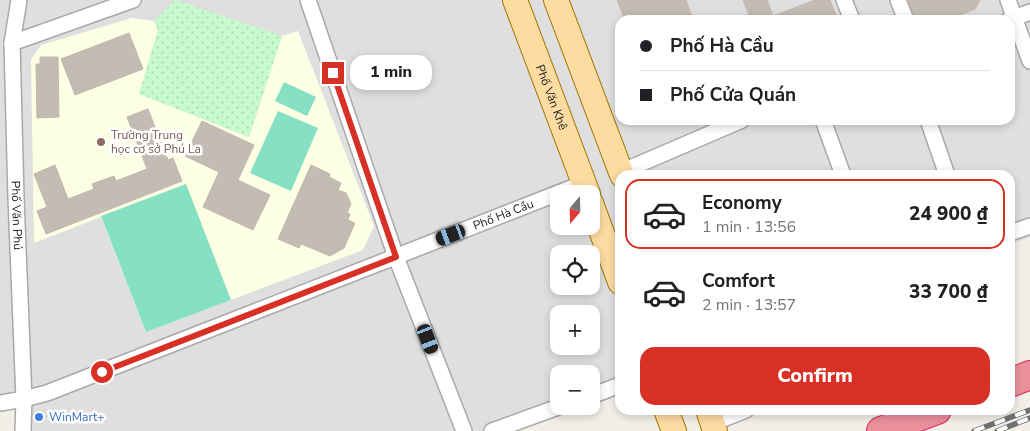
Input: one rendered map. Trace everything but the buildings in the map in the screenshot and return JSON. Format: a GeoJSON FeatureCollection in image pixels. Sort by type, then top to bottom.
{"type":"FeatureCollection","features":[{"type":"Feature","properties":{"kind":"highway"},"geometry":{"type":"LineString","coordinates":[[1015,381],[1030,375]]}},
{"type":"Feature","properties":{"kind":"highway"},"geometry":{"type":"LineString","coordinates":[[881,431],[924,415]]}},
{"type":"Feature","properties":{"kind":"main road","name":"Phố Văn Khê"},"geometry":{"type":"LineString","coordinates":[[515,0],[585,185]]}},
{"type":"Feature","properties":{"kind":"main road"},"geometry":{"type":"LineString","coordinates":[[556,0],[620,170]]}},
{"type":"Feature","properties":{"kind":"main road","name":"Phố Văn Khê"},"geometry":{"type":"LineString","coordinates":[[600,226],[615,268]]}},
{"type":"Feature","properties":{"kind":"main road"},"geometry":{"type":"LineString","coordinates":[[668,415],[674,431]]}},
{"type":"Feature","properties":{"kind":"street","name":"Phố Văn Phú"},"geometry":{"type":"LineString","coordinates":[[19,0],[12,44],[24,399],[23,431]]}},
{"type":"Feature","properties":{"kind":"street"},"geometry":{"type":"LineString","coordinates":[[12,44],[133,0]]}},
{"type":"Feature","properties":{"kind":"street"},"geometry":{"type":"LineString","coordinates":[[308,0],[396,257],[464,431]]}},
{"type":"Feature","properties":{"kind":"street"},"geometry":{"type":"LineString","coordinates":[[844,0],[850,15]]}},
{"type":"Feature","properties":{"kind":"street"},"geometry":{"type":"LineString","coordinates":[[898,0],[904,15]]}},
{"type":"Feature","properties":{"kind":"street"},"geometry":{"type":"LineString","coordinates":[[1008,0],[1010,15]]}},
{"type":"Feature","properties":{"kind":"street"},"geometry":{"type":"LineString","coordinates":[[1015,18],[1030,12]]}},
{"type":"Feature","properties":{"kind":"street"},"geometry":{"type":"LineString","coordinates":[[1015,28],[1030,61]]}},
{"type":"Feature","properties":{"kind":"street"},"geometry":{"type":"LineString","coordinates":[[631,170],[731,125]]}},
{"type":"Feature","properties":{"kind":"street"},"geometry":{"type":"LineString","coordinates":[[825,125],[841,170]]}},
{"type":"Feature","properties":{"kind":"street"},"geometry":{"type":"LineString","coordinates":[[930,125],[945,170]]}},
{"type":"Feature","properties":{"kind":"street","name":"Phố Hà Cầu"},"geometry":{"type":"LineString","coordinates":[[0,403],[47,393],[396,257],[550,206]]}},
{"type":"Feature","properties":{"kind":"street"},"geometry":{"type":"LineString","coordinates":[[1015,232],[1030,226]]}},
{"type":"Feature","properties":{"kind":"street"},"geometry":{"type":"LineString","coordinates":[[600,393],[615,387]]}},
{"type":"Feature","properties":{"kind":"street"},"geometry":{"type":"LineString","coordinates":[[492,431],[550,410]]}},
{"type":"Feature","properties":{"kind":"street"},"geometry":{"type":"LineString","coordinates":[[712,421],[731,415]]}},
{"type":"Feature","properties":{"kind":"shaded area"},"geometry":{"type":"Polygon","coordinates":[[[0,0],[1030,0],[1030,237],[1015,243],[1015,170],[615,170],[615,393],[600,399],[600,365],[550,365],[550,415],[555,415],[513,431],[22,431],[22,394],[0,399],[0,0]]]}},
{"type":"Feature","properties":{"kind":"shaded area"},"geometry":{"type":"Polygon","coordinates":[[[132,18],[154,21],[158,30],[139,94],[249,137],[282,36],[298,31],[374,226],[363,250],[146,332],[101,217],[34,243],[31,60],[41,45],[132,18]]]}},
{"type":"Feature","properties":{"kind":"green space"},"geometry":{"type":"Polygon","coordinates":[[[175,0],[282,36],[249,137],[139,94],[158,30],[154,21],[175,0]]]}},
{"type":"Feature","properties":{"kind":"green space"},"geometry":{"type":"Polygon","coordinates":[[[284,82],[316,97],[307,116],[275,101],[284,82]]]}},
{"type":"Feature","properties":{"kind":"green space"},"geometry":{"type":"Polygon","coordinates":[[[278,111],[318,128],[291,191],[250,173],[278,111]]]}},
{"type":"Feature","properties":{"kind":"green space"},"geometry":{"type":"Polygon","coordinates":[[[186,184],[231,300],[146,332],[101,216],[186,184]]]}},
{"type":"Feature","properties":{"kind":"railway"},"geometry":{"type":"LineString","coordinates":[[974,431],[1030,410]]}},
{"type":"Feature","properties":{"kind":"railway"},"geometry":{"type":"LineString","coordinates":[[997,431],[1030,418]]}},
{"type":"Feature","properties":{"kind":"place","name":"Trường Trung học cơ sở Phú La"},"geometry":{"type":"Point","coordinates":[101,142]}},
{"type":"Feature","properties":{"kind":"place","name":"WinMart+"},"geometry":{"type":"Point","coordinates":[39,417]}},
{"type":"Feature","properties":{"kind":"route"},"geometry":{"type":"LineString","coordinates":[[102,372],[396,257],[333,73]]}}]}
